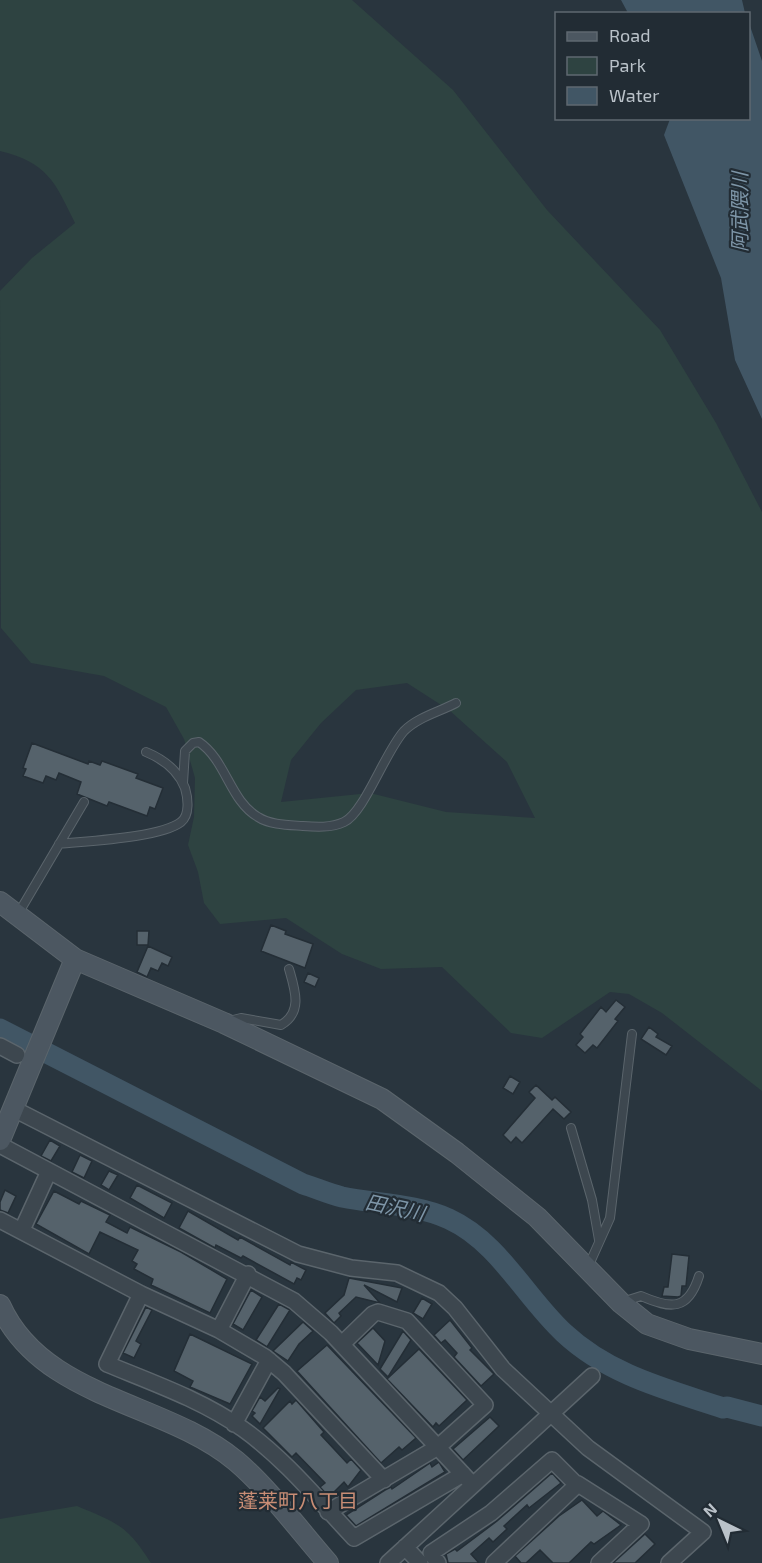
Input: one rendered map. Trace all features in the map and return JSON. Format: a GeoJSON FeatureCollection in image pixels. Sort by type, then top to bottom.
{"type":"FeatureCollection","features":[{"type":"Feature","properties":{"kind":"street"},"geometry":{"type":"LineString","coordinates":[[0,902],[75,959],[224,1023],[365,1090],[406,1116],[537,1217],[621,1303],[647,1324],[664,1332],[762,1354]]}},
{"type":"Feature","properties":{"kind":"street"},"geometry":{"type":"LineString","coordinates":[[0,1140],[75,959]]}},
{"type":"Feature","properties":{"kind":"street"},"geometry":{"type":"LineString","coordinates":[[0,1046],[17,1055]]}},
{"type":"Feature","properties":{"kind":"street"},"geometry":{"type":"LineString","coordinates":[[12,1108],[298,1254],[351,1268],[397,1273],[439,1293],[455,1308],[503,1369],[588,1448],[703,1532],[669,1563]]}},
{"type":"Feature","properties":{"kind":"street"},"geometry":{"type":"LineString","coordinates":[[0,1145],[294,1300],[342,1344],[468,1479]]}},
{"type":"Feature","properties":{"kind":"street"},"geometry":{"type":"LineString","coordinates":[[22,1230],[49,1171]]}},
{"type":"Feature","properties":{"kind":"street"},"geometry":{"type":"LineString","coordinates":[[0,1220],[141,1294],[219,1330],[269,1360],[284,1373],[384,1480]]}},
{"type":"Feature","properties":{"kind":"street"},"geometry":{"type":"LineString","coordinates":[[219,1330],[248,1274]]}},
{"type":"Feature","properties":{"kind":"street"},"geometry":{"type":"LineString","coordinates":[[141,1294],[107,1364],[201,1403],[234,1424],[267,1448],[354,1538],[468,1479]]}},
{"type":"Feature","properties":{"kind":"street"},"geometry":{"type":"LineString","coordinates":[[0,1305],[27,1345],[45,1362],[88,1387],[189,1431],[236,1461],[328,1563]]}},
{"type":"Feature","properties":{"kind":"street"},"geometry":{"type":"LineString","coordinates":[[328,1512],[438,1447],[485,1405],[407,1321],[373,1314],[342,1344]]}},
{"type":"Feature","properties":{"kind":"street"},"geometry":{"type":"LineString","coordinates":[[234,1424],[269,1360]]}},
{"type":"Feature","properties":{"kind":"street"},"geometry":{"type":"LineString","coordinates":[[388,1563],[468,1479],[551,1413],[592,1376]]}},
{"type":"Feature","properties":{"kind":"street"},"geometry":{"type":"LineString","coordinates":[[438,1563],[431,1553],[491,1513],[552,1460],[577,1485],[641,1524],[599,1563]]}},
{"type":"Feature","properties":{"kind":"street"},"geometry":{"type":"LineString","coordinates":[[498,1562],[577,1485]]}},
{"type":"Feature","properties":{"kind":"street"},"geometry":{"type":"LineString","coordinates":[[405,1547],[420,1563]]}},
{"type":"Feature","properties":{"kind":"lane"},"geometry":{"type":"LineString","coordinates":[[59,844],[133,836],[169,829],[186,816],[187,801],[183,783],[185,751],[193,743],[199,742],[210,751],[249,811],[260,819],[285,825],[333,826],[346,821],[356,812],[391,747],[406,729],[429,715],[456,703]]}},
{"type":"Feature","properties":{"kind":"lane"},"geometry":{"type":"LineString","coordinates":[[146,752],[162,758],[183,783]]}},
{"type":"Feature","properties":{"kind":"lane"},"geometry":{"type":"LineString","coordinates":[[17,915],[84,802]]}},
{"type":"Feature","properties":{"kind":"lane"},"geometry":{"type":"LineString","coordinates":[[224,1023],[241,1018],[281,1025],[289,1020],[294,1013],[297,996],[290,969]]}},
{"type":"Feature","properties":{"kind":"lane"},"geometry":{"type":"LineString","coordinates":[[588,1269],[610,1218],[632,1034]]}},
{"type":"Feature","properties":{"kind":"lane"},"geometry":{"type":"LineString","coordinates":[[571,1128],[592,1200],[599,1240]]}},
{"type":"Feature","properties":{"kind":"lane"},"geometry":{"type":"LineString","coordinates":[[621,1303],[641,1296],[659,1304],[675,1306],[682,1303],[695,1289],[699,1276]]}},
{"type":"Feature","properties":{"kind":"green space"},"geometry":{"type":"Polygon","coordinates":[[[0,0],[352,0],[453,90],[547,210],[660,330],[716,423],[762,512],[762,1091],[662,1013],[629,994],[610,992],[542,1038],[511,1033],[442,967],[381,969],[342,954],[286,918],[220,924],[204,903],[198,872],[188,845],[194,817],[195,778],[184,739],[166,707],[104,676],[31,663],[1,628],[0,291],[32,258],[75,223],[55,185],[40,168],[0,151],[0,0]],[[407,683],[356,690],[321,723],[291,760],[281,802],[370,793],[446,812],[535,818],[507,762],[449,710],[407,683]]]}},
{"type":"Feature","properties":{"kind":"green space"},"geometry":{"type":"Polygon","coordinates":[[[77,1506],[112,1521],[128,1533],[151,1563],[0,1563],[0,1519],[77,1506]]]}},
{"type":"Feature","properties":{"kind":"water"},"geometry":{"type":"Polygon","coordinates":[[[621,0],[742,0],[745,12],[627,12],[621,0]]]}},
{"type":"Feature","properties":{"kind":"water","name":"阿武隈川"},"geometry":{"type":"Polygon","coordinates":[[[750,26],[762,61],[762,419],[735,360],[721,278],[664,135],[670,120],[750,120],[750,26]]]}},
{"type":"Feature","properties":{"kind":"building"},"geometry":{"type":"Polygon","coordinates":[[[32,743],[88,764],[89,761],[100,765],[102,761],[138,774],[136,778],[163,788],[155,809],[150,807],[147,816],[109,802],[107,806],[77,794],[81,782],[59,773],[56,780],[46,776],[43,783],[23,776],[26,769],[23,768],[32,743]]]}},
{"type":"Feature","properties":{"kind":"building"},"geometry":{"type":"Polygon","coordinates":[[[271,925],[286,931],[285,934],[313,944],[305,968],[261,951],[271,925]]]}},
{"type":"Feature","properties":{"kind":"building"},"geometry":{"type":"Polygon","coordinates":[[[137,931],[149,931],[148,945],[137,945],[137,931]]]}},
{"type":"Feature","properties":{"kind":"building"},"geometry":{"type":"Polygon","coordinates":[[[148,946],[172,957],[168,966],[162,963],[158,971],[151,968],[147,977],[137,972],[148,946]]]}},
{"type":"Feature","properties":{"kind":"building"},"geometry":{"type":"Polygon","coordinates":[[[308,973],[319,978],[315,987],[304,982],[308,973]]]}},
{"type":"Feature","properties":{"kind":"building"},"geometry":{"type":"Polygon","coordinates":[[[616,1000],[625,1007],[615,1019],[618,1021],[597,1048],[593,1045],[585,1053],[576,1045],[583,1037],[580,1034],[601,1007],[606,1012],[616,1000]]]}},
{"type":"Feature","properties":{"kind":"building"},"geometry":{"type":"Polygon","coordinates":[[[649,1027],[658,1034],[656,1037],[672,1046],[666,1055],[641,1039],[649,1027]]]}},
{"type":"Feature","properties":{"kind":"building"},"geometry":{"type":"Polygon","coordinates":[[[510,1076],[520,1082],[513,1094],[503,1088],[510,1076]]]}},
{"type":"Feature","properties":{"kind":"building"},"geometry":{"type":"Polygon","coordinates":[[[536,1085],[552,1100],[555,1097],[571,1112],[564,1119],[553,1109],[522,1143],[516,1137],[511,1143],[503,1135],[535,1098],[529,1092],[536,1085]]]}},
{"type":"Feature","properties":{"kind":"building"},"geometry":{"type":"Polygon","coordinates":[[[50,1140],[60,1146],[51,1161],[41,1156],[50,1140]]]}},
{"type":"Feature","properties":{"kind":"building"},"geometry":{"type":"Polygon","coordinates":[[[80,1155],[92,1161],[84,1178],[72,1172],[80,1155]]]}},
{"type":"Feature","properties":{"kind":"building"},"geometry":{"type":"Polygon","coordinates":[[[109,1171],[118,1175],[109,1190],[101,1185],[109,1171]]]}},
{"type":"Feature","properties":{"kind":"building"},"geometry":{"type":"Polygon","coordinates":[[[137,1185],[172,1203],[164,1218],[130,1198],[137,1185]]]}},
{"type":"Feature","properties":{"kind":"building"},"geometry":{"type":"Polygon","coordinates":[[[5,1190],[16,1196],[8,1213],[0,1210],[0,1202],[5,1190]]]}},
{"type":"Feature","properties":{"kind":"building"},"geometry":{"type":"Polygon","coordinates":[[[54,1191],[79,1204],[81,1201],[110,1215],[106,1222],[127,1233],[130,1227],[181,1252],[227,1279],[210,1313],[151,1285],[153,1279],[134,1269],[137,1264],[132,1261],[138,1250],[100,1232],[89,1254],[36,1224],[54,1191]]]}},
{"type":"Feature","properties":{"kind":"building"},"geometry":{"type":"Polygon","coordinates":[[[188,1211],[238,1240],[240,1237],[290,1265],[291,1262],[306,1270],[301,1280],[297,1278],[294,1284],[243,1256],[241,1258],[216,1245],[215,1248],[179,1228],[188,1211]]]}},
{"type":"Feature","properties":{"kind":"building"},"geometry":{"type":"Polygon","coordinates":[[[672,1254],[689,1256],[686,1286],[682,1286],[681,1296],[678,1297],[662,1296],[664,1287],[668,1287],[672,1254]]]}},
{"type":"Feature","properties":{"kind":"building"},"geometry":{"type":"Polygon","coordinates":[[[349,1278],[402,1288],[397,1302],[364,1285],[380,1303],[356,1297],[339,1313],[341,1316],[334,1323],[325,1313],[344,1295],[349,1278]]]}},
{"type":"Feature","properties":{"kind":"building"},"geometry":{"type":"Polygon","coordinates":[[[251,1290],[262,1297],[243,1330],[233,1324],[251,1290]]]}},
{"type":"Feature","properties":{"kind":"building"},"geometry":{"type":"Polygon","coordinates":[[[422,1298],[432,1304],[423,1319],[413,1313],[422,1298]]]}},
{"type":"Feature","properties":{"kind":"building"},"geometry":{"type":"Polygon","coordinates":[[[279,1304],[290,1310],[267,1347],[256,1340],[279,1304]]]}},
{"type":"Feature","properties":{"kind":"building"},"geometry":{"type":"Polygon","coordinates":[[[146,1307],[152,1310],[136,1341],[141,1344],[134,1358],[123,1353],[146,1307]]]}},
{"type":"Feature","properties":{"kind":"building"},"geometry":{"type":"Polygon","coordinates":[[[450,1320],[472,1348],[470,1350],[494,1374],[481,1386],[454,1357],[457,1353],[445,1340],[441,1343],[434,1335],[450,1320]]]}},
{"type":"Feature","properties":{"kind":"building"},"geometry":{"type":"Polygon","coordinates":[[[303,1322],[313,1331],[299,1344],[288,1361],[273,1351],[303,1322]]]}},
{"type":"Feature","properties":{"kind":"building"},"geometry":{"type":"Polygon","coordinates":[[[373,1328],[385,1341],[378,1365],[357,1343],[373,1328]]]}},
{"type":"Feature","properties":{"kind":"building"},"geometry":{"type":"Polygon","coordinates":[[[403,1331],[411,1340],[388,1377],[380,1369],[403,1331]]]}},
{"type":"Feature","properties":{"kind":"building"},"geometry":{"type":"Polygon","coordinates":[[[190,1334],[252,1364],[230,1404],[190,1387],[193,1381],[174,1371],[190,1334]]]}},
{"type":"Feature","properties":{"kind":"building"},"geometry":{"type":"Polygon","coordinates":[[[327,1345],[416,1438],[402,1450],[399,1447],[381,1463],[297,1371],[327,1345]]]}},
{"type":"Feature","properties":{"kind":"building"},"geometry":{"type":"Polygon","coordinates":[[[419,1349],[467,1400],[439,1426],[436,1423],[433,1427],[387,1379],[419,1349]]]}},
{"type":"Feature","properties":{"kind":"building"},"geometry":{"type":"Polygon","coordinates":[[[278,1388],[280,1389],[260,1424],[252,1416],[255,1413],[252,1411],[260,1397],[265,1401],[278,1388]]]}},
{"type":"Feature","properties":{"kind":"building"},"geometry":{"type":"Polygon","coordinates":[[[296,1400],[324,1432],[321,1435],[347,1463],[351,1459],[361,1470],[348,1487],[344,1482],[329,1497],[320,1487],[325,1483],[296,1453],[292,1457],[263,1428],[290,1401],[292,1404],[296,1400]]]}},
{"type":"Feature","properties":{"kind":"building"},"geometry":{"type":"Polygon","coordinates":[[[490,1417],[499,1426],[463,1460],[453,1449],[490,1417]]]}},
{"type":"Feature","properties":{"kind":"building"},"geometry":{"type":"Polygon","coordinates":[[[439,1462],[445,1472],[356,1526],[346,1515],[385,1490],[391,1487],[392,1489],[430,1463],[432,1467],[439,1462]]]}},
{"type":"Feature","properties":{"kind":"building"},"geometry":{"type":"Polygon","coordinates":[[[552,1473],[561,1483],[529,1508],[527,1505],[504,1526],[507,1529],[493,1542],[489,1538],[471,1554],[479,1563],[448,1563],[446,1554],[455,1549],[457,1551],[497,1521],[552,1473]]]}},
{"type":"Feature","properties":{"kind":"building"},"geometry":{"type":"Polygon","coordinates":[[[582,1500],[597,1516],[603,1511],[621,1525],[594,1544],[591,1542],[569,1563],[553,1563],[540,1550],[526,1563],[521,1563],[515,1556],[559,1516],[582,1500]]]}},
{"type":"Feature","properties":{"kind":"building"},"geometry":{"type":"Polygon","coordinates":[[[645,1534],[655,1544],[635,1563],[613,1563],[645,1534]]]}},
{"type":"Feature","properties":{"kind":"waterway","name":"田沢川"},"geometry":{"type":"LineString","coordinates":[[0,1029],[303,1184],[342,1197],[410,1207],[449,1219],[483,1241],[550,1319],[581,1348],[600,1360],[660,1387],[723,1408],[762,1416]]}},
{"type":"Feature","properties":{"kind":"district","name":"蓬莱町八丁目"},"geometry":{"type":"Point","coordinates":[298,1501]}}]}
